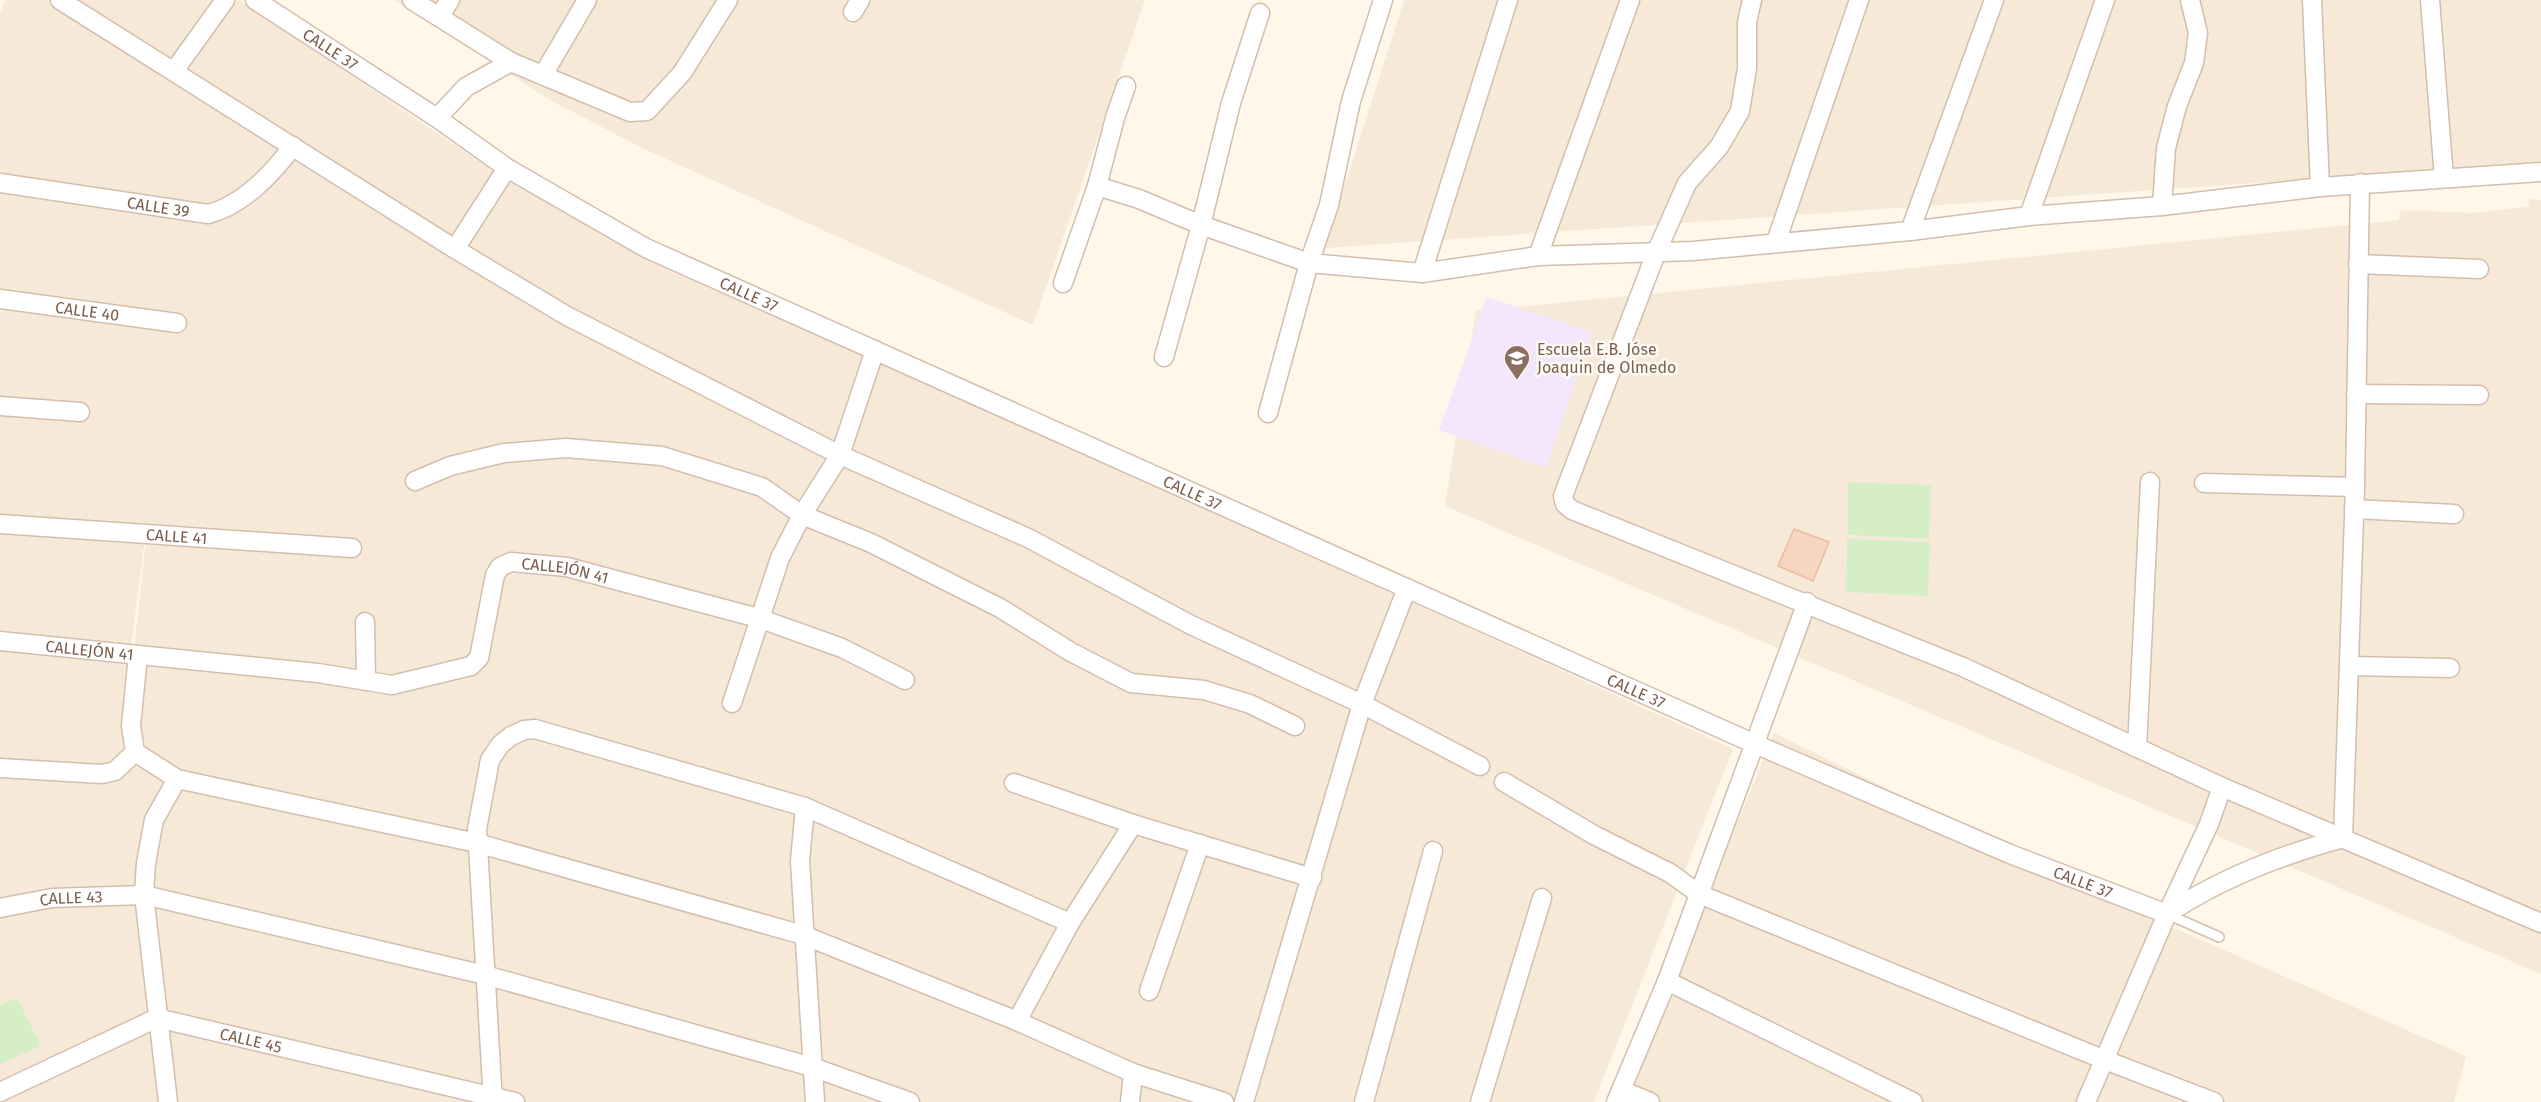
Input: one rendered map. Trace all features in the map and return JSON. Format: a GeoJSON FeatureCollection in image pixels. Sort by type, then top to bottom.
{"type":"FeatureCollection","features":[{"type":"Feature","properties":{"kind":"street"},"geometry":{"type":"LineString","coordinates":[[60,0],[455,249],[567,316],[840,454],[1028,538],[1191,625],[1362,704],[1480,766]]}},
{"type":"Feature","properties":{"kind":"street"},"geometry":{"type":"LineString","coordinates":[[174,71],[225,0]]}},
{"type":"Feature","properties":{"kind":"street"},"geometry":{"type":"LineString","coordinates":[[412,0],[511,62],[630,112],[646,111],[682,73],[728,0]]}},
{"type":"Feature","properties":{"kind":"street"},"geometry":{"type":"LineString","coordinates":[[439,17],[450,0]]}},
{"type":"Feature","properties":{"kind":"street"},"geometry":{"type":"LineString","coordinates":[[543,75],[587,0]]}},
{"type":"Feature","properties":{"kind":"street"},"geometry":{"type":"LineString","coordinates":[[1268,413],[1309,262],[1329,205],[1351,101],[1383,0]]}},
{"type":"Feature","properties":{"kind":"street"},"geometry":{"type":"LineString","coordinates":[[1422,273],[1508,0]]}},
{"type":"Feature","properties":{"kind":"street"},"geometry":{"type":"LineString","coordinates":[[1538,256],[1630,0]]}},
{"type":"Feature","properties":{"kind":"street"},"geometry":{"type":"LineString","coordinates":[[1752,0],[1747,22],[1747,68],[1740,111],[1719,147],[1687,183],[1656,254],[1563,496],[1565,504],[1572,510],[1807,602],[1963,667],[2222,787],[2541,923]]}},
{"type":"Feature","properties":{"kind":"street"},"geometry":{"type":"LineString","coordinates":[[1776,242],[1859,0]]}},
{"type":"Feature","properties":{"kind":"street"},"geometry":{"type":"LineString","coordinates":[[1910,231],[1994,0]]}},
{"type":"Feature","properties":{"kind":"street"},"geometry":{"type":"LineString","coordinates":[[2162,206],[2166,148],[2177,106],[2194,63],[2198,33],[2190,0]]}},
{"type":"Feature","properties":{"kind":"street"},"geometry":{"type":"LineString","coordinates":[[2312,0],[2320,187]]}},
{"type":"Feature","properties":{"kind":"street"},"geometry":{"type":"LineString","coordinates":[[2430,0],[2444,178]]}},
{"type":"Feature","properties":{"kind":"street","name":"CALLE 37"},"geometry":{"type":"LineString","coordinates":[[265,1],[507,168],[646,248],[1755,744],[2010,854],[2167,914]]}},
{"type":"Feature","properties":{"kind":"street"},"geometry":{"type":"LineString","coordinates":[[2029,216],[2101,1]]}},
{"type":"Feature","properties":{"kind":"street"},"geometry":{"type":"LineString","coordinates":[[1164,357],[1201,225],[1231,103],[1260,13]]}},
{"type":"Feature","properties":{"kind":"street"},"geometry":{"type":"LineString","coordinates":[[437,118],[466,87],[511,62]]}},
{"type":"Feature","properties":{"kind":"street"},"geometry":{"type":"LineString","coordinates":[[1064,283],[1097,186],[1126,86]]}},
{"type":"Feature","properties":{"kind":"street","name":"CALLE 39"},"geometry":{"type":"LineString","coordinates":[[0,183],[208,214],[220,211],[243,195],[276,168],[293,146]]}},
{"type":"Feature","properties":{"kind":"street"},"geometry":{"type":"LineString","coordinates":[[455,249],[507,168]]}},
{"type":"Feature","properties":{"kind":"street"},"geometry":{"type":"LineString","coordinates":[[1097,186],[1309,262],[1422,273],[1538,256],[1656,254],[1910,231],[2029,216],[2162,206],[2360,183],[2541,172]]}},
{"type":"Feature","properties":{"kind":"street"},"geometry":{"type":"LineString","coordinates":[[2343,838],[2355,509],[2360,183]]}},
{"type":"Feature","properties":{"kind":"street"},"geometry":{"type":"LineString","coordinates":[[2358,264],[2479,269]]}},
{"type":"Feature","properties":{"kind":"street","name":"CALLE 40"},"geometry":{"type":"LineString","coordinates":[[0,299],[177,323]]}},
{"type":"Feature","properties":{"kind":"street"},"geometry":{"type":"LineString","coordinates":[[732,703],[758,618],[780,558],[802,514],[840,454],[875,350]]}},
{"type":"Feature","properties":{"kind":"street"},"geometry":{"type":"LineString","coordinates":[[2356,394],[2479,395]]}},
{"type":"Feature","properties":{"kind":"street"},"geometry":{"type":"LineString","coordinates":[[0,406],[80,412]]}},
{"type":"Feature","properties":{"kind":"street"},"geometry":{"type":"LineString","coordinates":[[415,481],[450,466],[504,453],[566,448],[662,456],[762,487],[802,514],[871,543],[1000,609],[1071,652],[1131,683],[1204,690],[1250,704],[1295,726]]}},
{"type":"Feature","properties":{"kind":"street"},"geometry":{"type":"LineString","coordinates":[[2137,748],[2150,482]]}},
{"type":"Feature","properties":{"kind":"street"},"geometry":{"type":"LineString","coordinates":[[2204,483],[2355,487]]}},
{"type":"Feature","properties":{"kind":"street"},"geometry":{"type":"LineString","coordinates":[[2355,509],[2454,514]]}},
{"type":"Feature","properties":{"kind":"street","name":"CALLE 41"},"geometry":{"type":"LineString","coordinates":[[0,524],[352,548]]}},
{"type":"Feature","properties":{"kind":"street","name":"CALLEJÓN 41"},"geometry":{"type":"LineString","coordinates":[[0,641],[318,673],[392,685],[471,666],[479,657],[495,575],[500,567],[511,562],[567,567],[758,618],[842,648],[905,680]]}},
{"type":"Feature","properties":{"kind":"street"},"geometry":{"type":"LineString","coordinates":[[1244,1102],[1362,704],[1407,588]]}},
{"type":"Feature","properties":{"kind":"street"},"geometry":{"type":"LineString","coordinates":[[1650,1102],[1619,1096],[1667,981],[1807,602]]}},
{"type":"Feature","properties":{"kind":"street"},"geometry":{"type":"LineString","coordinates":[[365,622],[366,681]]}},
{"type":"Feature","properties":{"kind":"street"},"geometry":{"type":"LineString","coordinates":[[138,655],[131,726],[135,753],[177,779],[477,843],[803,934],[1017,1021],[1133,1073],[1224,1102]]}},
{"type":"Feature","properties":{"kind":"street"},"geometry":{"type":"LineString","coordinates":[[2349,666],[2450,668]]}},
{"type":"Feature","properties":{"kind":"street"},"geometry":{"type":"LineString","coordinates":[[493,1099],[477,829],[490,760],[500,745],[511,736],[524,730],[535,729],[805,807],[1070,923]]}},
{"type":"Feature","properties":{"kind":"street"},"geometry":{"type":"LineString","coordinates":[[0,768],[102,774],[115,771],[135,753]]}},
{"type":"Feature","properties":{"kind":"street"},"geometry":{"type":"LineString","coordinates":[[168,1102],[144,895],[146,862],[154,820],[177,779]]}},
{"type":"Feature","properties":{"kind":"street"},"geometry":{"type":"LineString","coordinates":[[1504,782],[1594,835],[1670,873],[1699,894],[2105,1060],[2214,1102]]}},
{"type":"Feature","properties":{"kind":"street"},"geometry":{"type":"LineString","coordinates":[[1014,783],[1133,824],[1312,878]]}},
{"type":"Feature","properties":{"kind":"street"},"geometry":{"type":"LineString","coordinates":[[2086,1102],[2167,914],[2210,824],[2222,787]]}},
{"type":"Feature","properties":{"kind":"street"},"geometry":{"type":"LineString","coordinates":[[805,807],[800,861],[815,1102]]}},
{"type":"Feature","properties":{"kind":"street"},"geometry":{"type":"LineString","coordinates":[[1017,1021],[1070,923],[1133,824]]}},
{"type":"Feature","properties":{"kind":"street"},"geometry":{"type":"LineString","coordinates":[[2167,914],[2191,898],[2266,862],[2343,838]]}},
{"type":"Feature","properties":{"kind":"street"},"geometry":{"type":"LineString","coordinates":[[1149,991],[1200,844]]}},
{"type":"Feature","properties":{"kind":"street"},"geometry":{"type":"LineString","coordinates":[[1364,1102],[1433,851]]}},
{"type":"Feature","properties":{"kind":"street","name":"CALLE 43"},"geometry":{"type":"LineString","coordinates":[[0,908],[52,898],[144,895],[485,975],[812,1067],[910,1102]]}},
{"type":"Feature","properties":{"kind":"street"},"geometry":{"type":"LineString","coordinates":[[1480,1102],[1542,898]]}},
{"type":"Feature","properties":{"kind":"street"},"geometry":{"type":"LineString","coordinates":[[1667,981],[1912,1102]]}},
{"type":"Feature","properties":{"kind":"street"},"geometry":{"type":"LineString","coordinates":[[0,1092],[157,1018]]}},
{"type":"Feature","properties":{"kind":"street","name":"CALLE 45"},"geometry":{"type":"LineString","coordinates":[[157,1018],[493,1099],[515,1102]]}},
{"type":"Feature","properties":{"kind":"street"},"geometry":{"type":"LineString","coordinates":[[1130,1102],[1133,1073]]}},
{"type":"Feature","properties":{"kind":"lane"},"geometry":{"type":"LineString","coordinates":[[2167,914],[2219,937]]}},
{"type":"Feature","properties":{"kind":"shaded area"},"geometry":{"type":"Polygon","coordinates":[[[5,0],[239,0],[511,183],[645,254],[880,358],[1733,749],[1594,1102],[172,1102],[150,891],[160,825],[179,774],[128,746],[134,649],[147,532],[0,520],[0,13],[5,0]]]}},
{"type":"Feature","properties":{"kind":"shaded area"},"geometry":{"type":"Polygon","coordinates":[[[394,0],[1145,0],[1033,325],[644,149],[550,100],[394,0]]]}},
{"type":"Feature","properties":{"kind":"shaded area"},"geometry":{"type":"Polygon","coordinates":[[[1404,0],[2541,0],[2541,163],[1325,248],[1404,0]]]}},
{"type":"Feature","properties":{"kind":"shaded area"},"geometry":{"type":"Polygon","coordinates":[[[2529,199],[2541,200],[2541,974],[1445,506],[1476,311],[2399,220],[2400,210],[2472,213],[2528,207],[2529,199]]]}},
{"type":"Feature","properties":{"kind":"shaded area","name":"Escuela E.B. Jóse Joaquin de Olmedo"},"geometry":{"type":"Polygon","coordinates":[[[1487,297],[1593,332],[1546,468],[1439,430],[1487,297]]]}},
{"type":"Feature","properties":{"kind":"shaded area"},"geometry":{"type":"Polygon","coordinates":[[[0,526],[145,538],[122,715],[125,748],[169,780],[148,822],[160,1102],[0,1102],[0,526]]]}},
{"type":"Feature","properties":{"kind":"shaded area"},"geometry":{"type":"Polygon","coordinates":[[[1774,733],[2151,918],[2466,1056],[2454,1102],[1624,1102],[1774,733]]]}},
{"type":"Feature","properties":{"kind":"green space"},"geometry":{"type":"Polygon","coordinates":[[[1848,482],[1931,485],[1929,539],[1848,535],[1848,482]]]}},
{"type":"Feature","properties":{"kind":"green space"},"geometry":{"type":"Polygon","coordinates":[[[1847,539],[1930,542],[1928,596],[1846,592],[1847,539]]]}},
{"type":"Feature","properties":{"kind":"green space"},"geometry":{"type":"Polygon","coordinates":[[[17,998],[41,1046],[0,1064],[0,1005],[17,998]]]}},
{"type":"Feature","properties":{"kind":"building"},"geometry":{"type":"Polygon","coordinates":[[[1794,529],[1829,542],[1813,581],[1778,566],[1794,529]]]}},
{"type":"Feature","properties":{"kind":"place","name":"Escuela E.B. Jóse Joaquin de Olmedo"},"geometry":{"type":"Point","coordinates":[1517,381]}}]}
